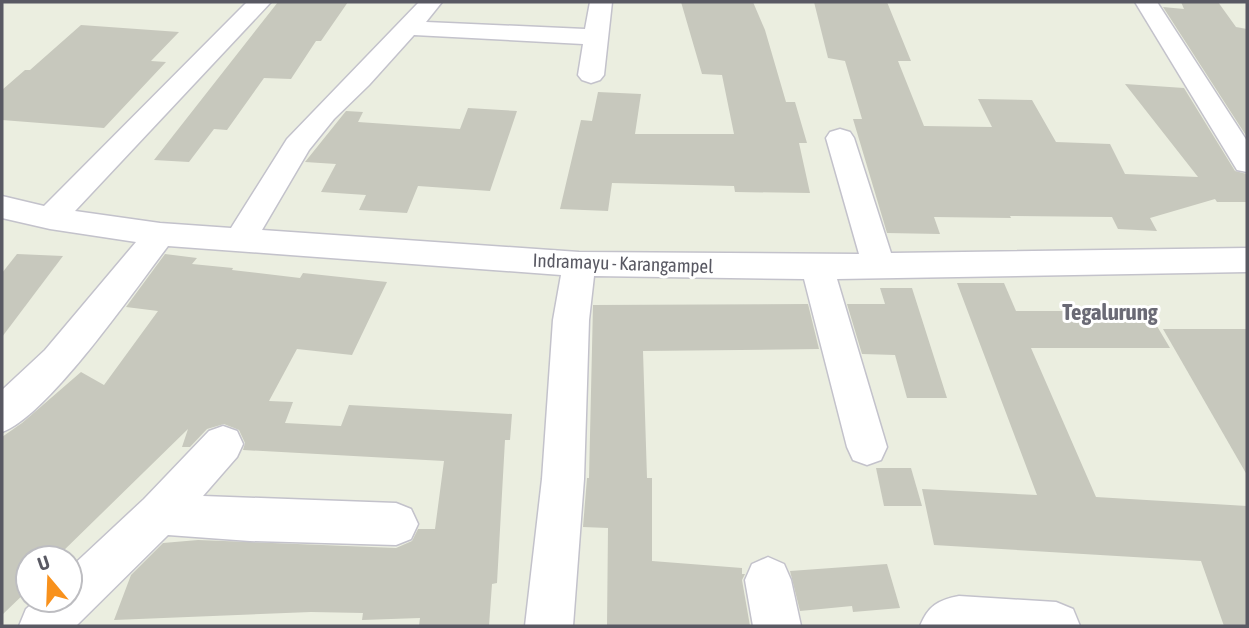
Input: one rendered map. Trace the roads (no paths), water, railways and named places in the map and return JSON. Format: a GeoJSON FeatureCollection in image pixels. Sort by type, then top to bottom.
{"type":"FeatureCollection","features":[{"type":"Feature","properties":{"kind":"street"},"geometry":{"type":"LineString","coordinates":[[50,218],[260,2]]}},
{"type":"Feature","properties":{"kind":"street"},"geometry":{"type":"LineString","coordinates":[[240,240],[297,145],[324,113],[409,28],[431,2]]}},
{"type":"Feature","properties":{"kind":"street"},"geometry":{"type":"LineString","coordinates":[[591,75],[601,2]]}},
{"type":"Feature","properties":{"kind":"street"},"geometry":{"type":"LineString","coordinates":[[1146,2],[1247,163]]}},
{"type":"Feature","properties":{"kind":"street"},"geometry":{"type":"LineString","coordinates":[[409,28],[595,37]]}},
{"type":"Feature","properties":{"kind":"street"},"geometry":{"type":"LineString","coordinates":[[840,138],[879,266]]}},
{"type":"Feature","properties":{"kind":"street","name":"Indramayu - Karangampel"},"geometry":{"type":"LineString","coordinates":[[2,207],[50,218],[160,234],[579,264],[817,267],[1247,260]]}},
{"type":"Feature","properties":{"kind":"street"},"geometry":{"type":"LineString","coordinates":[[2,415],[58,361],[160,234]]}},
{"type":"Feature","properties":{"kind":"street"},"geometry":{"type":"LineString","coordinates":[[549,626],[563,479],[571,320],[579,264]]}},
{"type":"Feature","properties":{"kind":"street"},"geometry":{"type":"LineString","coordinates":[[817,267],[867,447]]}},
{"type":"Feature","properties":{"kind":"street"},"geometry":{"type":"LineString","coordinates":[[84,586],[159,514],[223,444]]}},
{"type":"Feature","properties":{"kind":"street"},"geometry":{"type":"LineString","coordinates":[[159,514],[250,520],[396,524]]}},
{"type":"Feature","properties":{"kind":"street"},"geometry":{"type":"LineString","coordinates":[[768,580],[778,626]]}},
{"type":"Feature","properties":{"kind":"street"},"geometry":{"type":"LineString","coordinates":[[944,626],[949,621],[959,619],[1056,626]]}},
{"type":"Feature","properties":{"kind":"district","name":"Tegalurung"},"geometry":{"type":"Point","coordinates":[1110,312]}}]}
